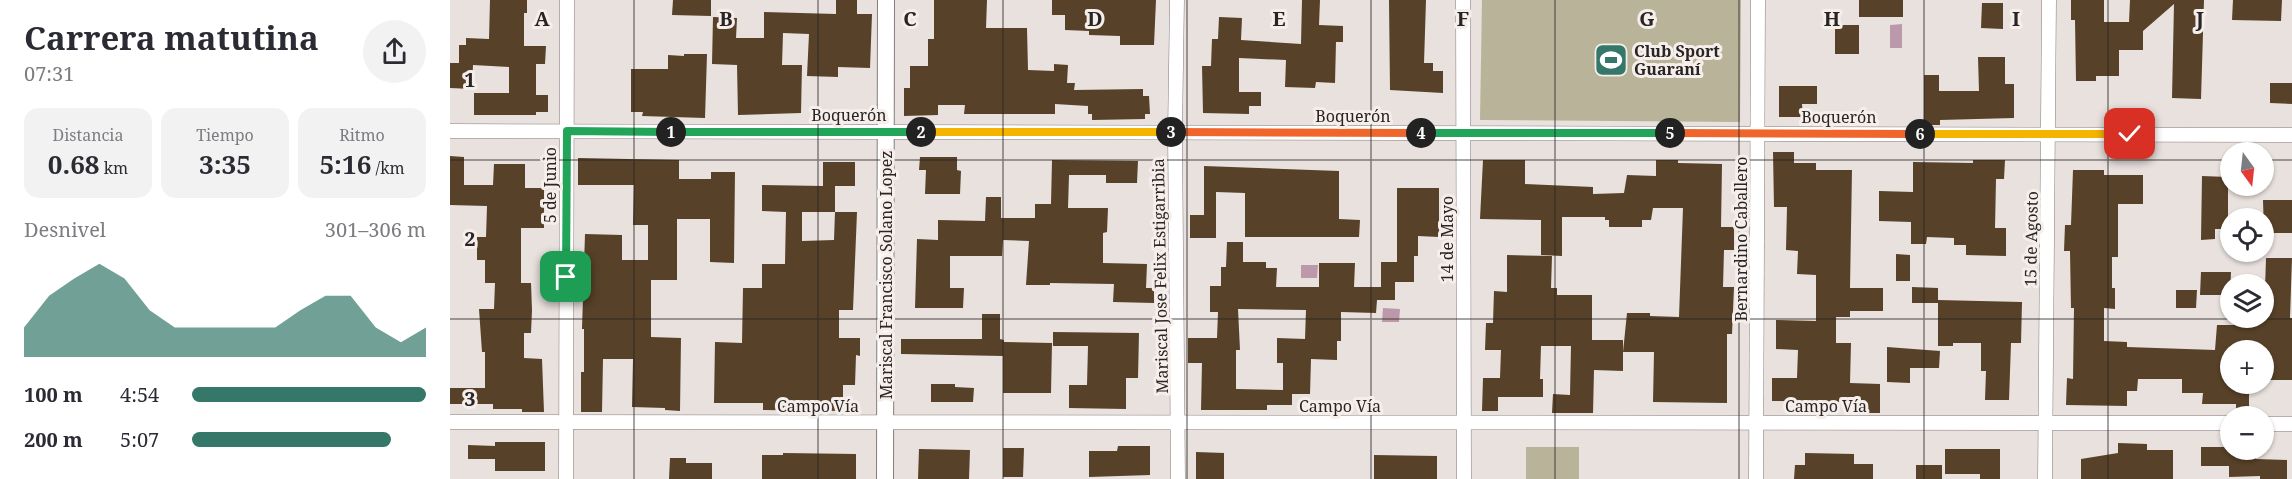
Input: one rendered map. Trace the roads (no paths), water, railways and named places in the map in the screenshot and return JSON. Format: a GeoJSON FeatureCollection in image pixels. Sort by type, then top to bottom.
{"type":"FeatureCollection","features":[{"type":"Feature","properties":{"kind":"street","name":"5 de Junio"},"geometry":{"type":"LineString","coordinates":[[566,479],[567,0]]}},
{"type":"Feature","properties":{"kind":"street","name":"Mariscal Francisco Solano Lopez"},"geometry":{"type":"LineString","coordinates":[[885,479],[886,0]]}},
{"type":"Feature","properties":{"kind":"street","name":"Mariscal Jose Felix Estigarribia"},"geometry":{"type":"LineString","coordinates":[[1177,0],[1175,132],[1178,479]]}},
{"type":"Feature","properties":{"kind":"street","name":"14 de Mayo"},"geometry":{"type":"LineString","coordinates":[[1464,0],[1464,479]]}},
{"type":"Feature","properties":{"kind":"street","name":"Bernardino Caballero"},"geometry":{"type":"LineString","coordinates":[[1756,479],[1758,0]]}},
{"type":"Feature","properties":{"kind":"street","name":"15 de Agosto"},"geometry":{"type":"LineString","coordinates":[[2045,479],[2049,0]]}},
{"type":"Feature","properties":{"kind":"street","name":"Boquerón"},"geometry":{"type":"LineString","coordinates":[[450,131],[2292,135]]}},
{"type":"Feature","properties":{"kind":"street","name":"Campo Vía"},"geometry":{"type":"LineString","coordinates":[[450,422],[2220,423]]}},
{"type":"Feature","properties":{"kind":"street"},"geometry":{"type":"LineString","coordinates":[[2274,423],[2292,424]]}},
{"type":"Feature","properties":{"kind":"place","name":"Club Sport Guaraní"},"geometry":{"type":"Point","coordinates":[1611,60]}}]}
